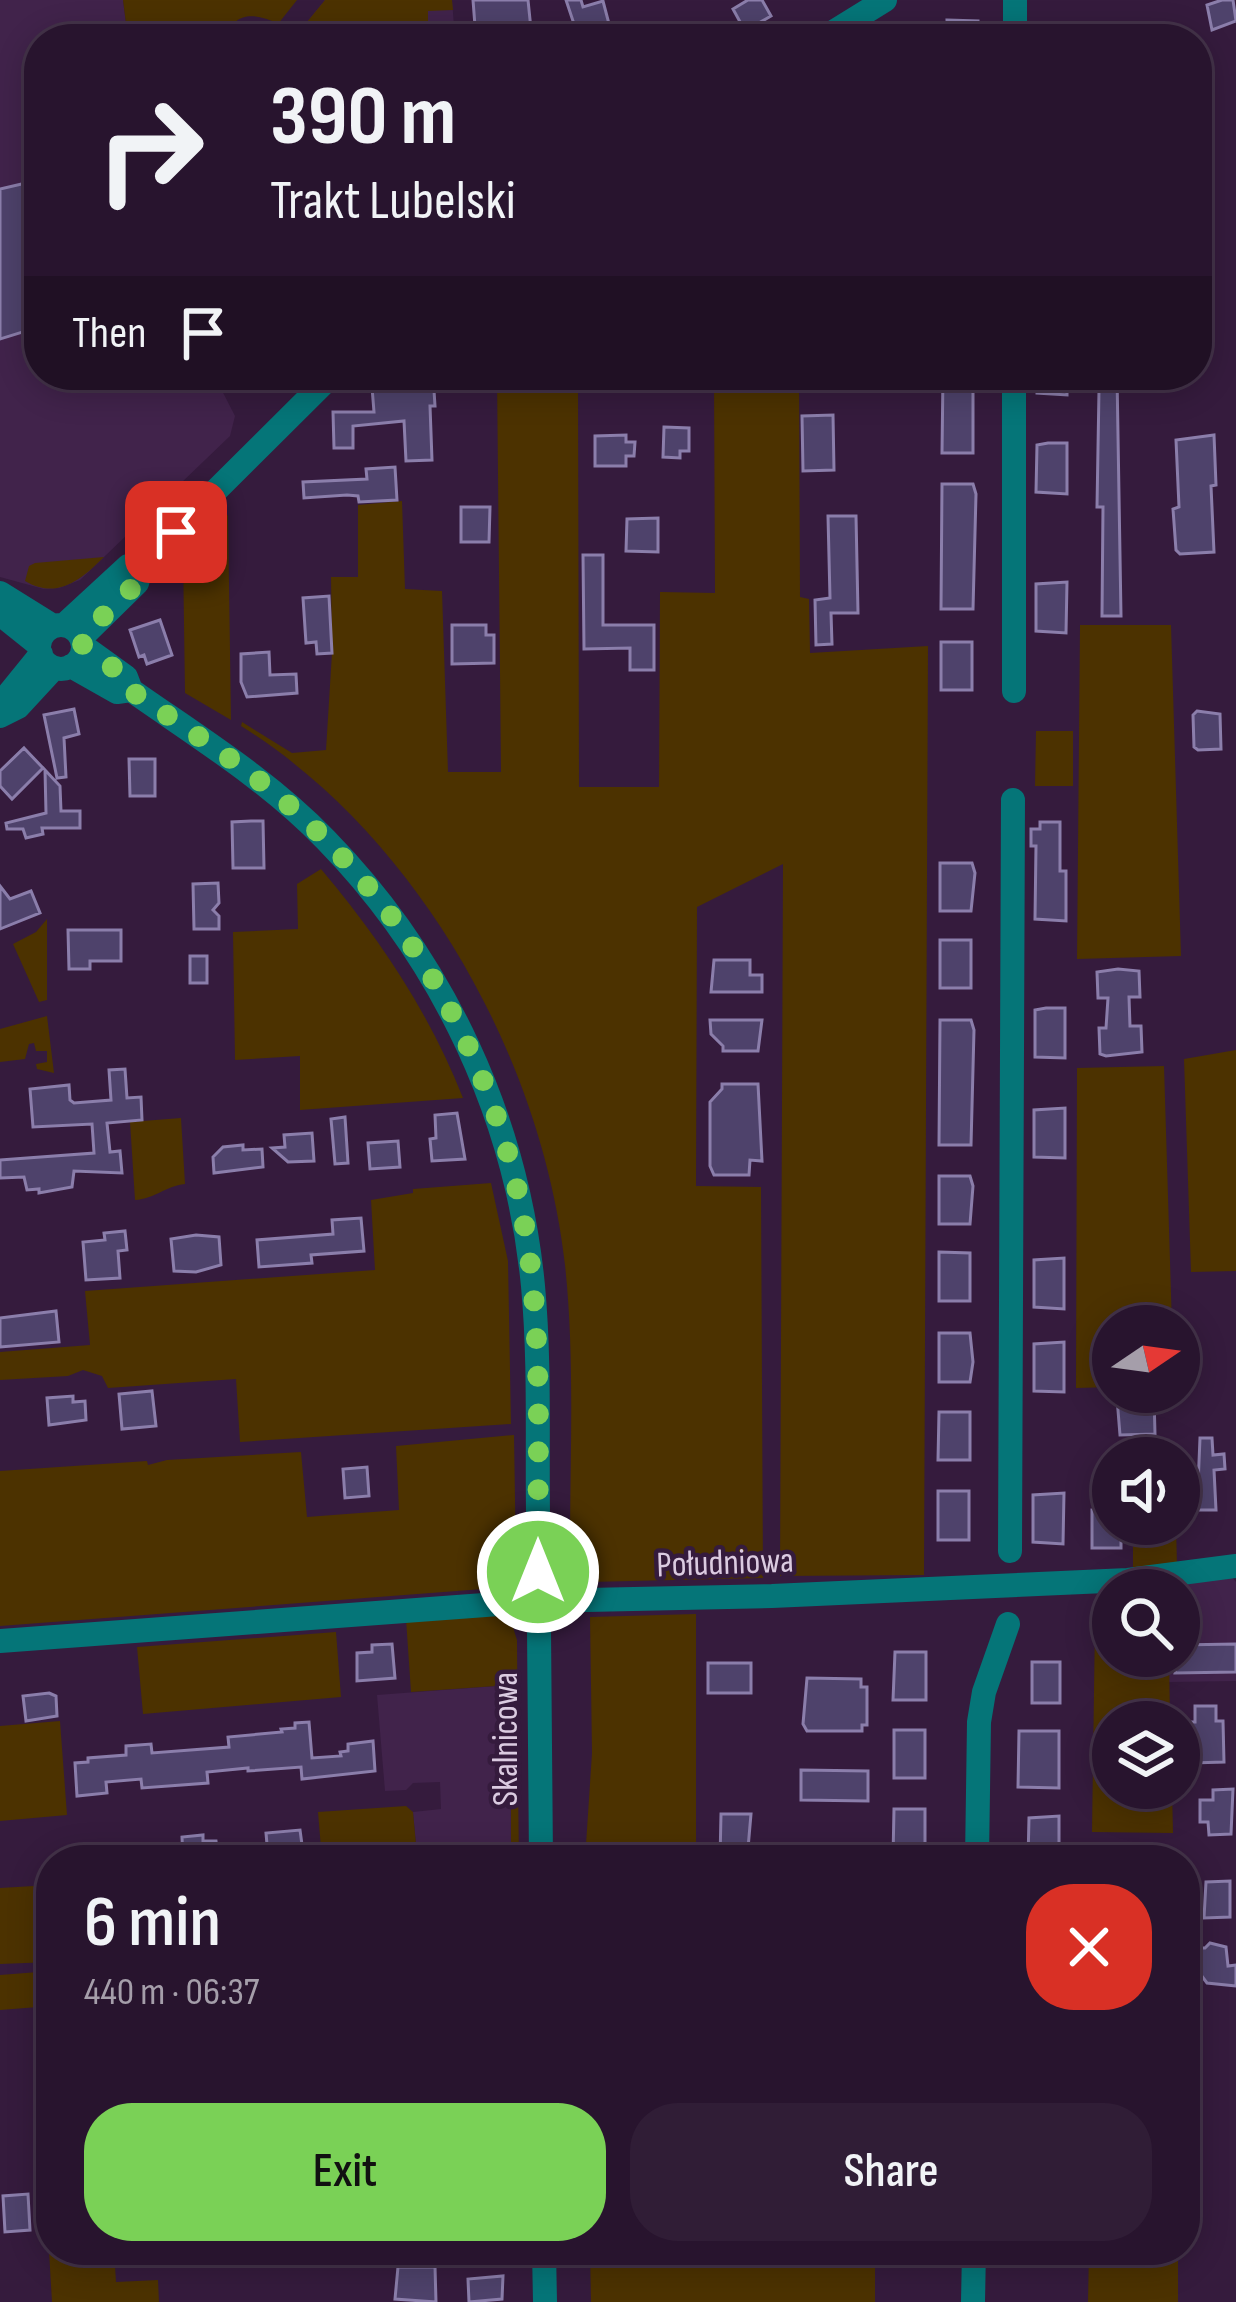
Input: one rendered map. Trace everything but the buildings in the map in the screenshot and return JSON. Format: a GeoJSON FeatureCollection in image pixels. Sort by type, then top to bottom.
{"type":"FeatureCollection","features":[{"type":"Feature","properties":{"kind":"street"},"geometry":{"type":"LineString","coordinates":[[846,24],[885,0]]}},
{"type":"Feature","properties":{"kind":"street"},"geometry":{"type":"LineString","coordinates":[[2,714],[7,695],[137,583],[143,563],[317,390]]}},
{"type":"Feature","properties":{"kind":"street"},"geometry":{"type":"LineString","coordinates":[[1014,390],[1014,691]]}},
{"type":"Feature","properties":{"kind":"street","name":"Skalnicowa"},"geometry":{"type":"LineString","coordinates":[[0,593],[117,692],[130,690],[236,763],[326,840],[392,916],[439,988],[471,1050],[507,1150],[530,1256],[537,1365],[541,1845]]}},
{"type":"Feature","properties":{"kind":"street","name":"Skalnicowa"},"geometry":{"type":"LineString","coordinates":[[0,614],[61,646]]}},
{"type":"Feature","properties":{"kind":"street"},"geometry":{"type":"LineString","coordinates":[[1010,1551],[1012,800]]}},
{"type":"Feature","properties":{"kind":"street","name":"Południowa"},"geometry":{"type":"LineString","coordinates":[[0,1641],[539,1601],[1118,1580],[1236,1566]]}},
{"type":"Feature","properties":{"kind":"street"},"geometry":{"type":"LineString","coordinates":[[977,1845],[979,1722],[984,1692],[1008,1624]]}},
{"type":"Feature","properties":{"kind":"street"},"geometry":{"type":"LineString","coordinates":[[544,2265],[544,2302]]}},
{"type":"Feature","properties":{"kind":"street"},"geometry":{"type":"LineString","coordinates":[[973,2302],[974,2265]]}},
{"type":"Feature","properties":{"kind":"shaded area"},"geometry":{"type":"Polygon","coordinates":[[[0,0],[123,0],[126,24],[24,24],[24,390],[222,390],[235,416],[230,436],[80,580],[44,589],[0,577],[0,0]]]}},
{"type":"Feature","properties":{"kind":"shaded area"},"geometry":{"type":"Polygon","coordinates":[[[123,0],[297,0],[278,24],[247,16],[234,24],[126,24],[123,0]]]}},
{"type":"Feature","properties":{"kind":"shaded area"},"geometry":{"type":"Polygon","coordinates":[[[325,0],[452,0],[454,24],[305,24],[325,0]]]}},
{"type":"Feature","properties":{"kind":"shaded area"},"geometry":{"type":"Polygon","coordinates":[[[325,0],[452,0],[453,10],[428,11],[428,22],[305,24],[325,0]]]}},
{"type":"Feature","properties":{"kind":"shaded area"},"geometry":{"type":"Polygon","coordinates":[[[497,390],[578,390],[579,787],[659,787],[660,592],[715,593],[714,390],[799,390],[800,597],[809,599],[810,653],[928,646],[924,1575],[780,1576],[783,864],[697,907],[696,1186],[761,1187],[763,1578],[588,1582],[579,1565],[573,1565],[565,1265],[552,1187],[530,1109],[499,1033],[461,960],[416,891],[363,828],[305,773],[241,726],[242,722],[292,753],[326,750],[331,577],[358,577],[358,505],[402,501],[405,589],[442,591],[448,772],[501,772],[497,390]]]}},
{"type":"Feature","properties":{"kind":"shaded area"},"geometry":{"type":"Polygon","coordinates":[[[228,515],[231,720],[185,693],[183,554],[220,517],[228,515]]]}},
{"type":"Feature","properties":{"kind":"shaded area"},"geometry":{"type":"Polygon","coordinates":[[[104,557],[68,585],[48,588],[25,581],[29,566],[35,563],[104,557]]]}},
{"type":"Feature","properties":{"kind":"shaded area"},"geometry":{"type":"Polygon","coordinates":[[[1080,625],[1171,625],[1181,956],[1077,959],[1080,625]]]}},
{"type":"Feature","properties":{"kind":"shaded area"},"geometry":{"type":"Polygon","coordinates":[[[1036,731],[1073,731],[1073,786],[1035,786],[1036,731]]]}},
{"type":"Feature","properties":{"kind":"shaded area"},"geometry":{"type":"Polygon","coordinates":[[[321,869],[401,978],[463,1098],[300,1110],[300,1056],[235,1060],[233,932],[298,929],[297,884],[321,869]]]}},
{"type":"Feature","properties":{"kind":"shaded area"},"geometry":{"type":"Polygon","coordinates":[[[47,919],[47,1000],[39,1002],[13,944],[36,932],[47,919]]]}},
{"type":"Feature","properties":{"kind":"shaded area"},"geometry":{"type":"Polygon","coordinates":[[[47,1016],[54,1073],[37,1069],[36,1064],[47,1062],[47,1051],[36,1051],[34,1043],[29,1044],[25,1059],[0,1062],[0,1029],[47,1016]]]}},
{"type":"Feature","properties":{"kind":"shaded area"},"geometry":{"type":"Polygon","coordinates":[[[1236,1050],[1236,1271],[1191,1272],[1184,1059],[1236,1050]]]}},
{"type":"Feature","properties":{"kind":"shaded area"},"geometry":{"type":"Polygon","coordinates":[[[1164,1066],[1171,1305],[1092,1305],[1092,1388],[1076,1388],[1077,1068],[1164,1066]]]}},
{"type":"Feature","properties":{"kind":"shaded area"},"geometry":{"type":"Polygon","coordinates":[[[181,1118],[185,1184],[135,1200],[130,1122],[181,1118]]]}},
{"type":"Feature","properties":{"kind":"shaded area"},"geometry":{"type":"Polygon","coordinates":[[[491,1183],[508,1261],[511,1424],[240,1442],[236,1379],[108,1388],[102,1376],[83,1370],[68,1376],[0,1380],[0,1352],[90,1345],[85,1291],[375,1270],[371,1200],[413,1193],[413,1189],[491,1183]]]}},
{"type":"Feature","properties":{"kind":"shaded area"},"geometry":{"type":"Polygon","coordinates":[[[514,1435],[516,1564],[509,1587],[0,1626],[0,1471],[301,1452],[307,1517],[399,1510],[396,1446],[514,1435]]]}},
{"type":"Feature","properties":{"kind":"shaded area"},"geometry":{"type":"Polygon","coordinates":[[[1133,1545],[1176,1545],[1177,1566],[1133,1568],[1133,1545]]]}},
{"type":"Feature","properties":{"kind":"shaded area"},"geometry":{"type":"Polygon","coordinates":[[[1231,1576],[1236,1582],[1236,1681],[1169,1682],[1169,1677],[1200,1677],[1200,1580],[1231,1576]]]}},
{"type":"Feature","properties":{"kind":"shaded area"},"geometry":{"type":"Polygon","coordinates":[[[508,1612],[517,1640],[518,1773],[511,1773],[510,1685],[411,1692],[406,1619],[508,1612]]]}},
{"type":"Feature","properties":{"kind":"shaded area"},"geometry":{"type":"Polygon","coordinates":[[[696,1614],[696,1845],[586,1845],[592,1753],[590,1617],[696,1614]]]}},
{"type":"Feature","properties":{"kind":"shaded area"},"geometry":{"type":"Polygon","coordinates":[[[336,1632],[341,1697],[143,1714],[137,1647],[336,1632]]]}},
{"type":"Feature","properties":{"kind":"shaded area"},"geometry":{"type":"Polygon","coordinates":[[[1094,1677],[1169,1677],[1170,1701],[1094,1701],[1094,1677]]]}},
{"type":"Feature","properties":{"kind":"shaded area"},"geometry":{"type":"Polygon","coordinates":[[[510,1685],[511,1845],[416,1845],[413,1812],[441,1809],[440,1782],[385,1791],[377,1695],[510,1685]]]}},
{"type":"Feature","properties":{"kind":"shaded area"},"geometry":{"type":"Polygon","coordinates":[[[60,1721],[67,1815],[0,1821],[0,1726],[60,1721]]]}},
{"type":"Feature","properties":{"kind":"shaded area"},"geometry":{"type":"Polygon","coordinates":[[[511,1786],[518,1786],[519,1845],[511,1845],[511,1786]]]}},
{"type":"Feature","properties":{"kind":"shaded area"},"geometry":{"type":"Polygon","coordinates":[[[406,1806],[413,1812],[416,1845],[321,1845],[318,1812],[406,1806]]]}},
{"type":"Feature","properties":{"kind":"shaded area"},"geometry":{"type":"Polygon","coordinates":[[[1092,1809],[1172,1809],[1173,1833],[1092,1832],[1092,1809]]]}},
{"type":"Feature","properties":{"kind":"shaded area"},"geometry":{"type":"Polygon","coordinates":[[[36,1886],[36,1963],[0,1964],[0,1888],[36,1886]]]}},
{"type":"Feature","properties":{"kind":"shaded area"},"geometry":{"type":"Polygon","coordinates":[[[36,1972],[36,2007],[0,2010],[0,1975],[36,1972]]]}},
{"type":"Feature","properties":{"kind":"shaded area"},"geometry":{"type":"Polygon","coordinates":[[[50,2265],[115,2265],[116,2282],[158,2280],[159,2302],[52,2302],[50,2265]]]}},
{"type":"Feature","properties":{"kind":"shaded area"},"geometry":{"type":"Polygon","coordinates":[[[590,2265],[875,2265],[875,2302],[591,2302],[590,2265]]]}},
{"type":"Feature","properties":{"kind":"shaded area"},"geometry":{"type":"Polygon","coordinates":[[[1089,2265],[1178,2265],[1178,2302],[1088,2302],[1089,2265]]]}},
{"type":"Feature","properties":{"kind":"route"},"geometry":{"type":"LineString","coordinates":[[176,532],[143,563],[137,583],[81,638],[83,646],[126,677],[130,690],[236,763],[326,840],[392,916],[458,1023],[507,1150],[530,1256],[537,1365],[538,1572]]}}]}
